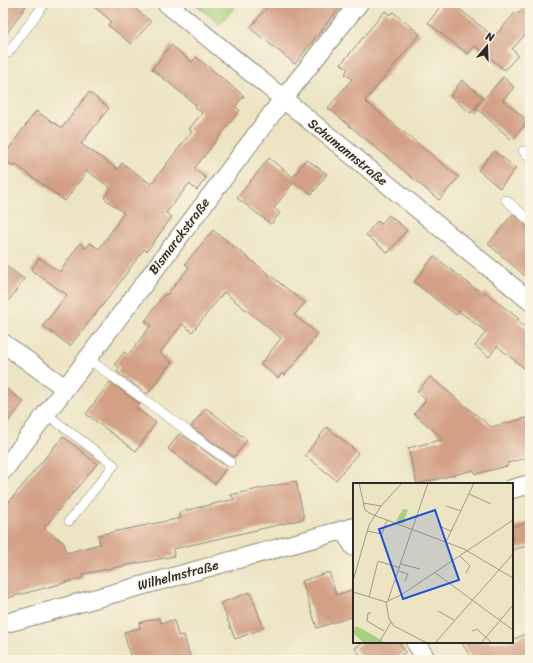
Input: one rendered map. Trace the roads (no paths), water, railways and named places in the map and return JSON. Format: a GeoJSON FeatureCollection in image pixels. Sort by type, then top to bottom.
{"type":"FeatureCollection","features":[{"type":"Feature","properties":{"kind":"street","name":"Schumannstraße"},"geometry":{"type":"LineString","coordinates":[[166,3],[530,301]]}},
{"type":"Feature","properties":{"kind":"street","name":"Bismarckstraße"},"geometry":{"type":"LineString","coordinates":[[3,471],[283,99],[359,3]]}},
{"type":"Feature","properties":{"kind":"street"},"geometry":{"type":"LineString","coordinates":[[3,343],[65,388]]}},
{"type":"Feature","properties":{"kind":"street"},"geometry":{"type":"LineString","coordinates":[[513,489],[530,484]]}},
{"type":"Feature","properties":{"kind":"street"},"geometry":{"type":"LineString","coordinates":[[348,528],[353,544]]}},
{"type":"Feature","properties":{"kind":"street","name":"Wilhelmstraße"},"geometry":{"type":"LineString","coordinates":[[3,624],[348,528]]}},
{"type":"Feature","properties":{"kind":"street"},"geometry":{"type":"LineString","coordinates":[[416,643],[427,660]]}},
{"type":"Feature","properties":{"kind":"lane"},"geometry":{"type":"LineString","coordinates":[[3,49],[8,53],[45,3]]}},
{"type":"Feature","properties":{"kind":"lane"},"geometry":{"type":"LineString","coordinates":[[523,152],[530,158]]}},
{"type":"Feature","properties":{"kind":"lane"},"geometry":{"type":"LineString","coordinates":[[506,200],[530,221]]}},
{"type":"Feature","properties":{"kind":"lane"},"geometry":{"type":"LineString","coordinates":[[87,358],[230,462]]}},
{"type":"Feature","properties":{"kind":"lane"},"geometry":{"type":"LineString","coordinates":[[46,414],[114,465],[69,521]]}}]}
